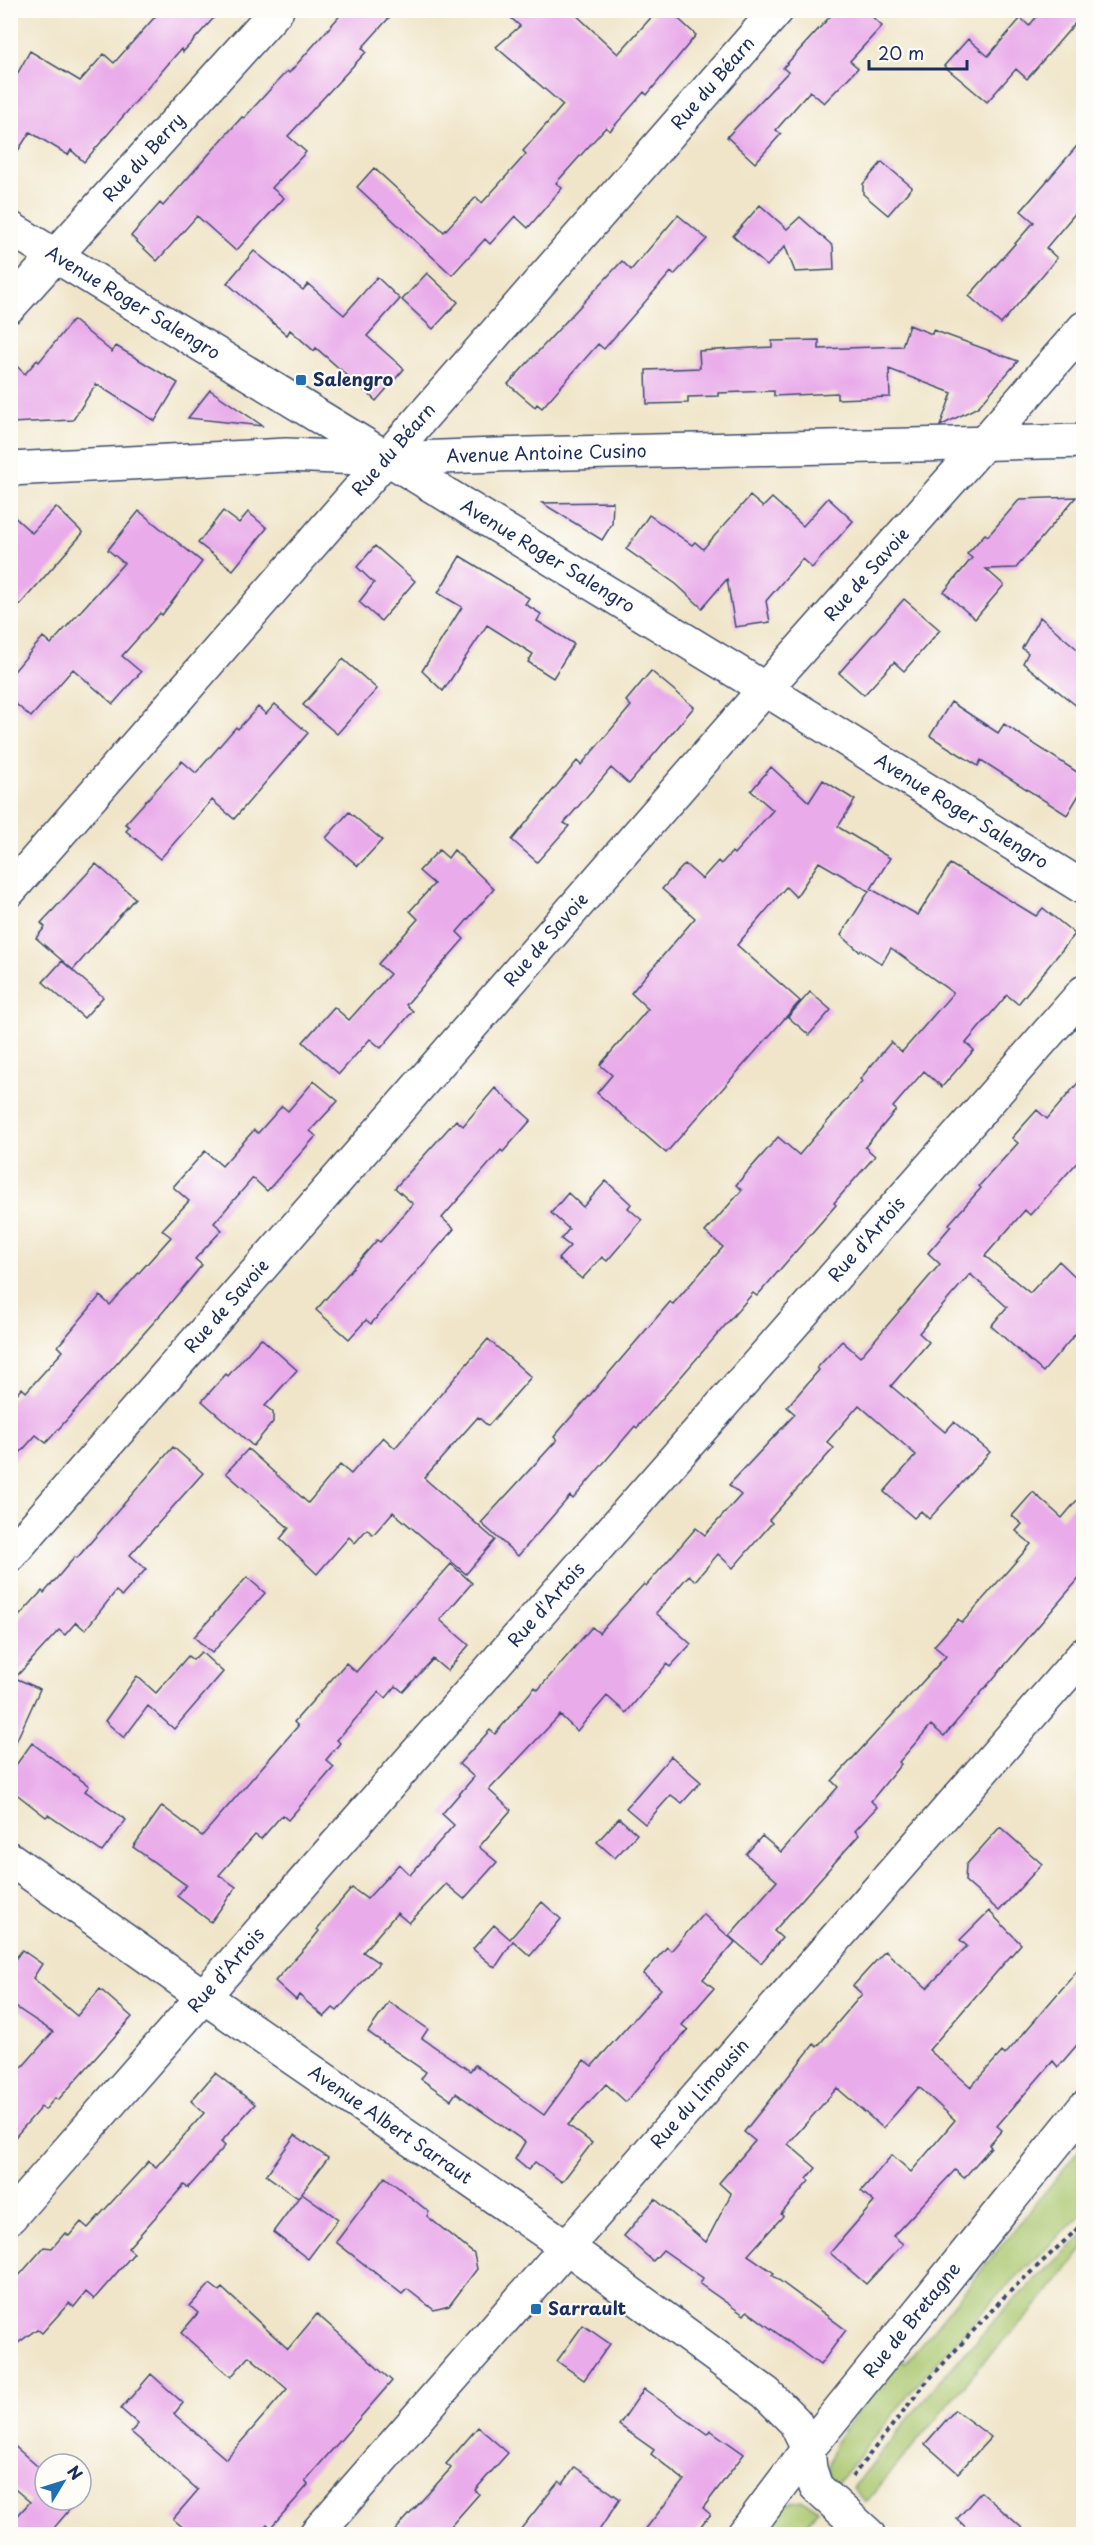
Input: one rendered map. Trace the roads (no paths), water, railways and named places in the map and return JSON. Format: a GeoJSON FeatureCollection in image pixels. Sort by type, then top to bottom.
{"type":"FeatureCollection","features":[{"type":"Feature","properties":{"kind":"street","name":"Rue du Berry"},"geometry":{"type":"LineString","coordinates":[[10,306],[277,10]]}},
{"type":"Feature","properties":{"kind":"street","name":"Rue du Béarn"},"geometry":{"type":"LineString","coordinates":[[10,890],[777,10]]}},
{"type":"Feature","properties":{"kind":"street","name":"Avenue Roger Salengro"},"geometry":{"type":"LineString","coordinates":[[10,228],[765,689],[1083,888]]}},
{"type":"Feature","properties":{"kind":"street","name":"Rue de Savoie"},"geometry":{"type":"LineString","coordinates":[[10,1555],[1083,328]]}},
{"type":"Feature","properties":{"kind":"street","name":"Avenue Antoine Cusino"},"geometry":{"type":"LineString","coordinates":[[10,470],[286,455],[387,459],[1083,441]]}},
{"type":"Feature","properties":{"kind":"street","name":"Rue d'Artois"},"geometry":{"type":"LineString","coordinates":[[10,2217],[1083,992]]}},
{"type":"Feature","properties":{"kind":"street","name":"Rue du Limousin"},"geometry":{"type":"LineString","coordinates":[[316,2535],[1083,1654]]}},
{"type":"Feature","properties":{"kind":"street","name":"Avenue Albert Sarraut"},"geometry":{"type":"LineString","coordinates":[[10,1859],[203,1996],[567,2247],[766,2393],[795,2422],[808,2449],[810,2469],[816,2487],[868,2535]]}},
{"type":"Feature","properties":{"kind":"street","name":"Rue de Bretagne"},"geometry":{"type":"LineString","coordinates":[[744,2535],[808,2449],[1083,2108]]}},
{"type":"Feature","properties":{"kind":"place","name":"Salengro"},"geometry":{"type":"Point","coordinates":[301,380]}},
{"type":"Feature","properties":{"kind":"place","name":"Sarrault"},"geometry":{"type":"Point","coordinates":[536,2309]}}]}
